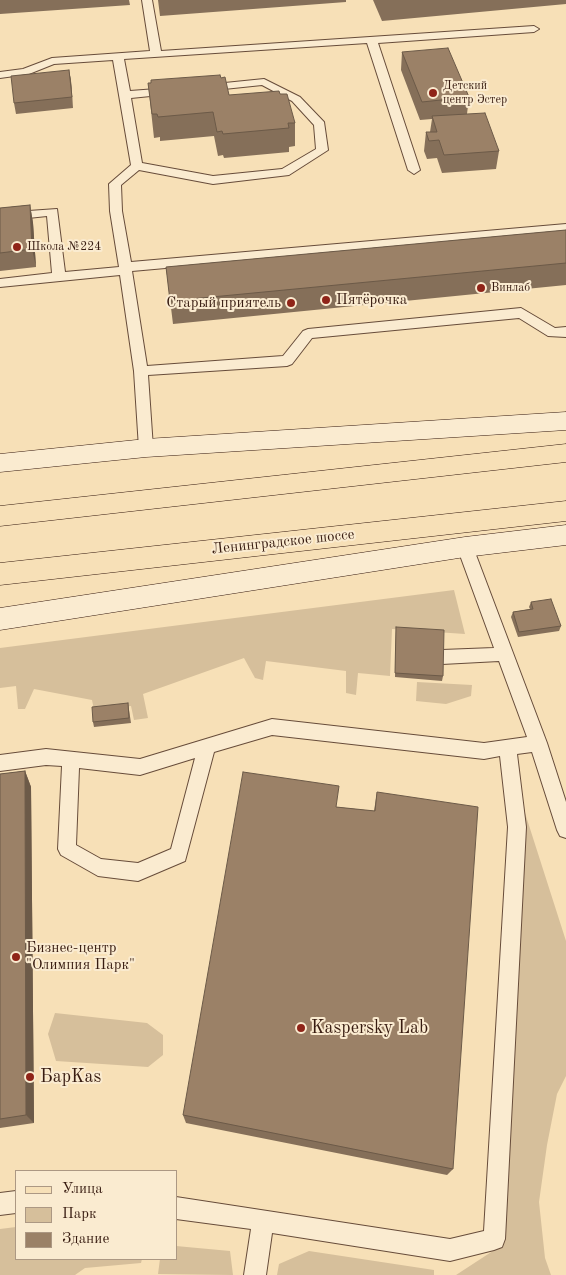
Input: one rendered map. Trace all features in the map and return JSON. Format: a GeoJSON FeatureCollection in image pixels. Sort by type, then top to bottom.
{"type":"FeatureCollection","features":[{"type":"Feature","properties":{"kind":"main road"},"geometry":{"type":"LineString","coordinates":[[0,463],[146,448],[566,421]]}},
{"type":"Feature","properties":{"kind":"main road"},"geometry":{"type":"LineString","coordinates":[[0,516],[438,469],[566,453]]}},
{"type":"Feature","properties":{"kind":"main road","name":"Ленинградское шоссе"},"geometry":{"type":"LineString","coordinates":[[0,574],[566,511]]}},
{"type":"Feature","properties":{"kind":"main road"},"geometry":{"type":"LineString","coordinates":[[0,619],[465,547],[566,535]]}},
{"type":"Feature","properties":{"kind":"lane"},"geometry":{"type":"LineString","coordinates":[[147,0],[156,54]]}},
{"type":"Feature","properties":{"kind":"lane"},"geometry":{"type":"LineString","coordinates":[[0,75],[25,72],[52,61],[118,58],[534,28]]}},
{"type":"Feature","properties":{"kind":"lane"},"geometry":{"type":"LineString","coordinates":[[371,39],[414,170]]}},
{"type":"Feature","properties":{"kind":"lane"},"geometry":{"type":"LineString","coordinates":[[118,58],[137,166]]}},
{"type":"Feature","properties":{"kind":"lane"},"geometry":{"type":"LineString","coordinates":[[125,95],[264,82],[296,99],[320,124],[322,150],[285,172],[213,180],[137,166],[114,184],[116,210],[141,371],[146,448]]}},
{"type":"Feature","properties":{"kind":"lane"},"geometry":{"type":"LineString","coordinates":[[0,217],[53,212],[59,277]]}},
{"type":"Feature","properties":{"kind":"lane"},"geometry":{"type":"LineString","coordinates":[[0,283],[125,269],[566,228]]}},
{"type":"Feature","properties":{"kind":"lane"},"geometry":{"type":"LineString","coordinates":[[141,371],[287,360],[308,334],[521,313],[553,333],[566,332]]}},
{"type":"Feature","properties":{"kind":"lane"},"geometry":{"type":"LineString","coordinates":[[465,547],[538,743],[566,830]]}},
{"type":"Feature","properties":{"kind":"lane"},"geometry":{"type":"LineString","coordinates":[[442,657],[504,654]]}},
{"type":"Feature","properties":{"kind":"lane"},"geometry":{"type":"LineString","coordinates":[[0,763],[46,757],[140,767],[272,726],[484,751],[538,743]]}},
{"type":"Feature","properties":{"kind":"lane"},"geometry":{"type":"LineString","coordinates":[[70,760],[67,849],[98,867],[138,872],[179,855],[207,746]]}},
{"type":"Feature","properties":{"kind":"lane"},"geometry":{"type":"LineString","coordinates":[[178,1208],[450,1250],[494,1239],[517,828],[508,747]]}},
{"type":"Feature","properties":{"kind":"lane"},"geometry":{"type":"LineString","coordinates":[[0,1204],[15,1202]]}},
{"type":"Feature","properties":{"kind":"lane"},"geometry":{"type":"LineString","coordinates":[[256,1275],[263,1220]]}},
{"type":"Feature","properties":{"kind":"green space"},"geometry":{"type":"Polygon","coordinates":[[[454,590],[465,634],[392,629],[390,676],[358,673],[356,695],[346,693],[346,671],[266,661],[263,680],[255,678],[244,658],[143,694],[148,718],[134,720],[131,706],[94,710],[92,700],[34,689],[25,709],[18,709],[16,686],[0,688],[0,648],[454,590]]]}},
{"type":"Feature","properties":{"kind":"green space"},"geometry":{"type":"Polygon","coordinates":[[[417,682],[472,685],[471,696],[446,704],[416,701],[417,682]]]}},
{"type":"Feature","properties":{"kind":"green space"},"geometry":{"type":"Polygon","coordinates":[[[525,813],[566,941],[566,1076],[557,1094],[539,1202],[545,1258],[551,1275],[456,1275],[502,1245],[525,813]]]}},
{"type":"Feature","properties":{"kind":"green space"},"geometry":{"type":"Polygon","coordinates":[[[55,1013],[147,1023],[163,1035],[163,1055],[148,1067],[56,1061],[48,1034],[55,1013]]]}},
{"type":"Feature","properties":{"kind":"green space"},"geometry":{"type":"Polygon","coordinates":[[[15,1227],[15,1260],[142,1260],[141,1263],[85,1268],[75,1275],[0,1275],[0,1229],[15,1227]]]}},
{"type":"Feature","properties":{"kind":"green space"},"geometry":{"type":"Polygon","coordinates":[[[178,1246],[230,1251],[233,1275],[158,1274],[160,1260],[178,1260],[178,1246]]]}},
{"type":"Feature","properties":{"kind":"green space"},"geometry":{"type":"Polygon","coordinates":[[[309,1251],[434,1270],[434,1275],[277,1275],[279,1264],[309,1251]]]}},
{"type":"Feature","properties":{"kind":"building"},"geometry":{"type":"Polygon","coordinates":[[[448,48],[469,97],[422,102],[402,52],[448,48]]]}},
{"type":"Feature","properties":{"kind":"building"},"geometry":{"type":"Polygon","coordinates":[[[69,70],[72,97],[14,103],[11,76],[69,70]]]}},
{"type":"Feature","properties":{"kind":"building"},"geometry":{"type":"Polygon","coordinates":[[[220,75],[221,78],[225,77],[229,95],[279,91],[280,94],[287,94],[295,123],[288,123],[289,128],[223,134],[222,131],[217,132],[213,112],[158,117],[157,114],[152,114],[148,83],[151,83],[151,80],[220,75]]]}},
{"type":"Feature","properties":{"kind":"building"},"geometry":{"type":"Polygon","coordinates":[[[485,113],[499,151],[444,155],[439,140],[429,141],[426,132],[437,132],[432,116],[485,113]]]}},
{"type":"Feature","properties":{"kind":"building"},"geometry":{"type":"Polygon","coordinates":[[[30,205],[32,249],[0,253],[0,208],[30,205]]]}},
{"type":"Feature","properties":{"kind":"building"},"geometry":{"type":"Polygon","coordinates":[[[566,230],[566,263],[170,301],[166,267],[566,230]]]}},
{"type":"Feature","properties":{"kind":"building"},"geometry":{"type":"Polygon","coordinates":[[[551,599],[561,626],[519,632],[513,612],[533,609],[531,602],[551,599]]]}},
{"type":"Feature","properties":{"kind":"building"},"geometry":{"type":"Polygon","coordinates":[[[396,627],[444,630],[443,676],[395,673],[396,627]]]}},
{"type":"Feature","properties":{"kind":"building"},"geometry":{"type":"Polygon","coordinates":[[[128,703],[129,718],[93,722],[92,707],[128,703]]]}},
{"type":"Feature","properties":{"kind":"building","name":"Бизнес-центр \"Олимпия Парк\""},"geometry":{"type":"Polygon","coordinates":[[[25,771],[26,1115],[0,1119],[0,774],[25,771]]]}},
{"type":"Feature","properties":{"kind":"building"},"geometry":{"type":"Polygon","coordinates":[[[243,772],[339,786],[336,807],[375,811],[377,792],[478,807],[453,1169],[183,1115],[243,772]]]}},
{"type":"Feature","properties":{"kind":"place","name":"Детский центр Эстер"},"geometry":{"type":"Point","coordinates":[433,93]}},
{"type":"Feature","properties":{"kind":"place","name":"Школа №224"},"geometry":{"type":"Point","coordinates":[17,247]}},
{"type":"Feature","properties":{"kind":"place","name":"Винлаб"},"geometry":{"type":"Point","coordinates":[481,288]}},
{"type":"Feature","properties":{"kind":"place","name":"Пятёрочка"},"geometry":{"type":"Point","coordinates":[326,300]}},
{"type":"Feature","properties":{"kind":"place","name":"Старый приятель"},"geometry":{"type":"Point","coordinates":[291,303]}},
{"type":"Feature","properties":{"kind":"place","name":"Бизнес-центр \"Олимпия Парк\""},"geometry":{"type":"Point","coordinates":[16,957]}},
{"type":"Feature","properties":{"kind":"place","name":"Kaspersky Lab"},"geometry":{"type":"Point","coordinates":[301,1028]}},
{"type":"Feature","properties":{"kind":"place","name":"БарKas"},"geometry":{"type":"Point","coordinates":[30,1077]}}]}
